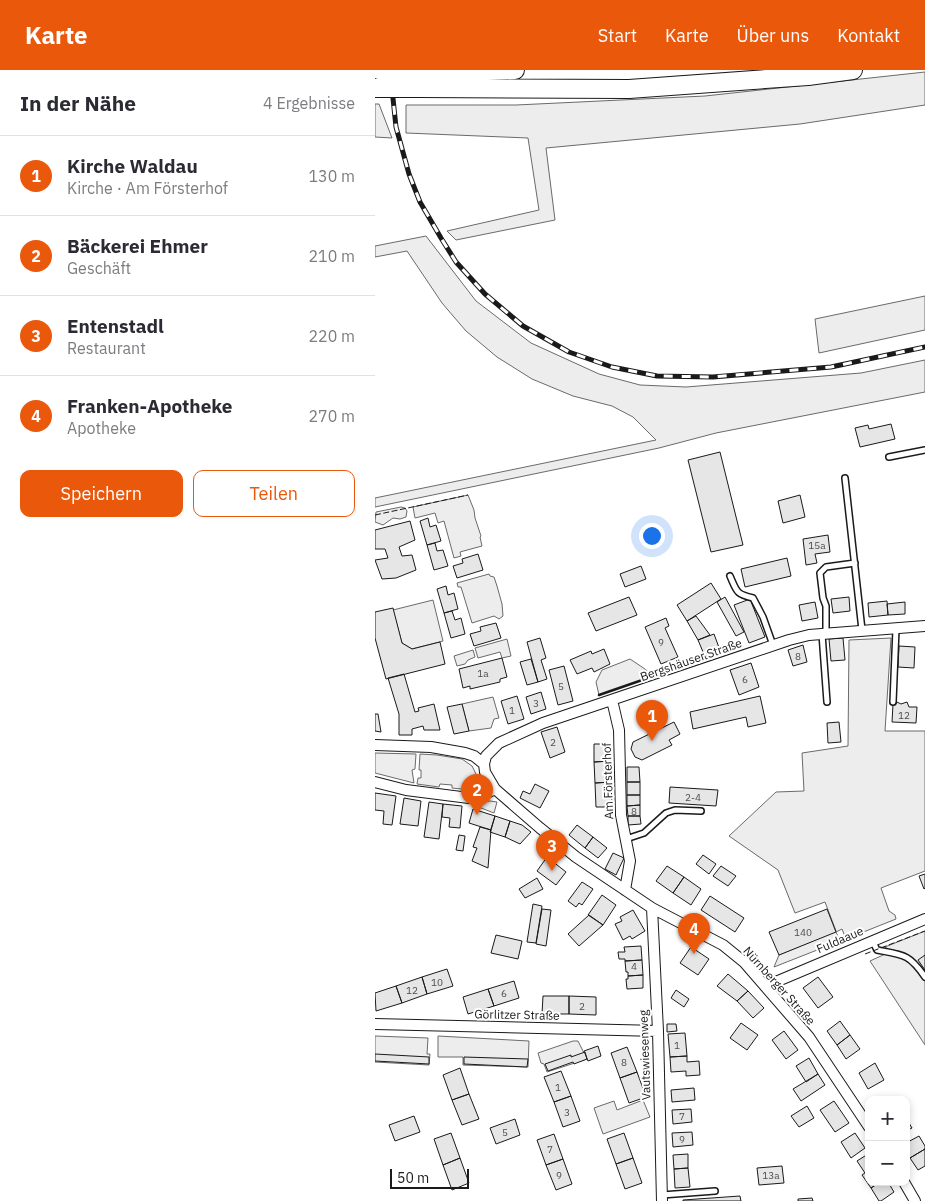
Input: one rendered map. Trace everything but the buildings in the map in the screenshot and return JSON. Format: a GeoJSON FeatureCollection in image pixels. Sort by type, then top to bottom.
{"type":"FeatureCollection","features":[{"type":"Feature","properties":{"kind":"highway"},"geometry":{"type":"LineString","coordinates":[[379,70],[419,80],[629,89],[808,76],[853,70]]}},
{"type":"Feature","properties":{"kind":"highway"},"geometry":{"type":"LineString","coordinates":[[375,88],[419,80],[515,70]]}},
{"type":"Feature","properties":{"kind":"street","name":"Bergshäuser Straße"},"geometry":{"type":"LineString","coordinates":[[483,764],[486,756],[492,749],[506,740],[543,723],[789,640],[862,630],[925,626]]}},
{"type":"Feature","properties":{"kind":"street","name":"Am Försterhof"},"geometry":{"type":"LineString","coordinates":[[612,700],[619,730],[621,815],[630,861],[625,890]]}},
{"type":"Feature","properties":{"kind":"street"},"geometry":{"type":"LineString","coordinates":[[375,745],[448,749],[474,756],[483,764]]}},
{"type":"Feature","properties":{"kind":"street","name":"Nürnberger Straße"},"geometry":{"type":"LineString","coordinates":[[483,764],[485,772],[495,789],[569,851],[652,908],[723,946],[744,962],[809,1037],[865,1121]]}},
{"type":"Feature","properties":{"kind":"street"},"geometry":{"type":"LineString","coordinates":[[375,782],[405,790],[469,798],[479,797],[495,789]]}},
{"type":"Feature","properties":{"kind":"street","name":"Vautswiesenweg"},"geometry":{"type":"LineString","coordinates":[[652,908],[658,1031],[662,1198]]}},
{"type":"Feature","properties":{"kind":"street","name":"Fuldaaue"},"geometry":{"type":"LineString","coordinates":[[766,986],[925,919]]}},
{"type":"Feature","properties":{"kind":"street","name":"Görlitzer Straße"},"geometry":{"type":"LineString","coordinates":[[375,1024],[658,1031]]}},
{"type":"Feature","properties":{"kind":"street"},"geometry":{"type":"LineString","coordinates":[[906,1186],[915,1201]]}},
{"type":"Feature","properties":{"kind":"lane"},"geometry":{"type":"LineString","coordinates":[[889,457],[925,450]]}},
{"type":"Feature","properties":{"kind":"lane"},"geometry":{"type":"LineString","coordinates":[[845,478],[862,630]]}},
{"type":"Feature","properties":{"kind":"lane"},"geometry":{"type":"LineString","coordinates":[[827,702],[824,634],[826,606],[823,598],[820,573],[826,568],[855,564]]}},
{"type":"Feature","properties":{"kind":"lane"},"geometry":{"type":"LineString","coordinates":[[730,576],[736,591],[741,595],[753,598],[763,617],[773,645]]}},
{"type":"Feature","properties":{"kind":"lane"},"geometry":{"type":"LineString","coordinates":[[893,702],[896,629]]}},
{"type":"Feature","properties":{"kind":"lane"},"geometry":{"type":"LineString","coordinates":[[626,839],[644,833],[666,813],[675,810],[701,811]]}},
{"type":"Feature","properties":{"kind":"lane"},"geometry":{"type":"LineString","coordinates":[[872,940],[877,950],[900,954],[914,961],[925,977]]}},
{"type":"Feature","properties":{"kind":"lane"},"geometry":{"type":"LineString","coordinates":[[662,1198],[715,1191]]}},
{"type":"Feature","properties":{"kind":"shaded area"},"geometry":{"type":"Polygon","coordinates":[[[925,72],[925,105],[800,124],[546,148],[555,220],[456,240],[447,231],[539,210],[528,138],[406,133],[406,105],[516,105],[705,96],[925,72]]]}},
{"type":"Feature","properties":{"kind":"shaded area"},"geometry":{"type":"Polygon","coordinates":[[[375,104],[379,104],[392,138],[375,137],[375,104]]]}},
{"type":"Feature","properties":{"kind":"shaded area"},"geometry":{"type":"Polygon","coordinates":[[[426,236],[476,301],[531,343],[599,374],[640,385],[686,387],[861,373],[925,360],[925,392],[716,433],[659,448],[375,507],[375,498],[656,440],[633,417],[612,406],[573,396],[532,379],[497,357],[466,331],[442,303],[407,251],[375,257],[375,246],[426,236]]]}},
{"type":"Feature","properties":{"kind":"shaded area"},"geometry":{"type":"Polygon","coordinates":[[[925,296],[925,330],[819,353],[815,319],[925,296]]]}},
{"type":"Feature","properties":{"kind":"shaded area"},"geometry":{"type":"Polygon","coordinates":[[[468,495],[474,510],[482,546],[460,552],[461,556],[454,558],[444,521],[438,523],[435,513],[415,518],[413,507],[468,495]]]}},
{"type":"Feature","properties":{"kind":"shaded area"},"geometry":{"type":"Polygon","coordinates":[[[401,507],[407,511],[406,517],[400,519],[393,518],[383,525],[375,522],[376,512],[401,507]]]}},
{"type":"Feature","properties":{"kind":"shaded area"},"geometry":{"type":"Polygon","coordinates":[[[489,574],[494,577],[502,604],[503,616],[499,619],[494,616],[472,623],[461,587],[458,587],[457,583],[489,574]]]}},
{"type":"Feature","properties":{"kind":"shaded area"},"geometry":{"type":"Polygon","coordinates":[[[433,600],[443,641],[412,649],[402,643],[393,610],[433,600]]]}},
{"type":"Feature","properties":{"kind":"shaded area"},"geometry":{"type":"Polygon","coordinates":[[[891,638],[885,731],[925,731],[925,871],[881,888],[889,911],[895,915],[896,919],[846,939],[842,929],[836,932],[840,941],[774,967],[779,955],[836,931],[825,902],[795,913],[778,870],[729,836],[776,792],[804,791],[802,753],[848,746],[849,640],[891,638]]]}},
{"type":"Feature","properties":{"kind":"shaded area"},"geometry":{"type":"Polygon","coordinates":[[[507,639],[511,656],[502,658],[500,652],[478,658],[475,648],[507,639]]]}},
{"type":"Feature","properties":{"kind":"shaded area"},"geometry":{"type":"Polygon","coordinates":[[[473,650],[475,657],[468,660],[465,664],[457,666],[454,656],[473,650]]]}},
{"type":"Feature","properties":{"kind":"shaded area"},"geometry":{"type":"Polygon","coordinates":[[[630,659],[645,669],[648,678],[599,695],[596,682],[602,670],[630,659]]]}},
{"type":"Feature","properties":{"kind":"shaded area"},"geometry":{"type":"Polygon","coordinates":[[[493,697],[499,718],[494,719],[491,728],[469,731],[462,704],[493,697]]]}},
{"type":"Feature","properties":{"kind":"shaded area"},"geometry":{"type":"Polygon","coordinates":[[[375,753],[416,754],[415,769],[412,770],[414,783],[375,773],[375,753]]]}},
{"type":"Feature","properties":{"kind":"shaded area"},"geometry":{"type":"Polygon","coordinates":[[[420,754],[462,759],[472,766],[480,782],[471,790],[452,788],[452,785],[440,784],[439,787],[417,784],[418,778],[421,778],[421,770],[419,770],[420,754]]]}},
{"type":"Feature","properties":{"kind":"shaded area"},"geometry":{"type":"Polygon","coordinates":[[[482,802],[497,802],[494,813],[476,806],[482,802]]]}},
{"type":"Feature","properties":{"kind":"shaded area"},"geometry":{"type":"Polygon","coordinates":[[[925,931],[925,1045],[870,961],[894,950],[889,950],[885,947],[925,931]]]}},
{"type":"Feature","properties":{"kind":"shaded area"},"geometry":{"type":"Polygon","coordinates":[[[375,1036],[428,1038],[427,1054],[430,1054],[429,1065],[375,1062],[375,1036]]]}},
{"type":"Feature","properties":{"kind":"shaded area"},"geometry":{"type":"Polygon","coordinates":[[[438,1036],[529,1041],[528,1067],[463,1065],[463,1057],[438,1057],[438,1036]]]}},
{"type":"Feature","properties":{"kind":"shaded area"},"geometry":{"type":"Polygon","coordinates":[[[578,1041],[587,1059],[547,1072],[544,1064],[541,1063],[538,1053],[578,1041]]]}},
{"type":"Feature","properties":{"kind":"shaded area"},"geometry":{"type":"Polygon","coordinates":[[[643,1100],[650,1117],[603,1134],[594,1108],[614,1101],[617,1110],[643,1100]]]}},
{"type":"Feature","properties":{"kind":"railway"},"geometry":{"type":"LineString","coordinates":[[390,70],[396,127],[409,174],[420,202],[456,262],[485,294],[523,326],[569,352],[612,367],[657,376],[713,377],[831,367],[925,347]]}},
{"type":"Feature","properties":{"kind":"fence"},"geometry":{"type":"LineString","coordinates":[[375,515],[468,495]]}},
{"type":"Feature","properties":{"kind":"fence"},"geometry":{"type":"LineString","coordinates":[[865,954],[925,931]]}},
{"type":"Feature","properties":{"kind":"wall"},"geometry":{"type":"LineString","coordinates":[[599,695],[648,678],[646,671]]}},
{"type":"Feature","properties":{"kind":"place","name":"Kirche Waldau"},"geometry":{"type":"Point","coordinates":[652,741]}},
{"type":"Feature","properties":{"kind":"place","name":"Bäckerei Ehmer"},"geometry":{"type":"Point","coordinates":[477,815]}},
{"type":"Feature","properties":{"kind":"place","name":"Entenstadl"},"geometry":{"type":"Point","coordinates":[552,871]}},
{"type":"Feature","properties":{"kind":"place","name":"Franken-Apotheke"},"geometry":{"type":"Point","coordinates":[694,954]}}]}
